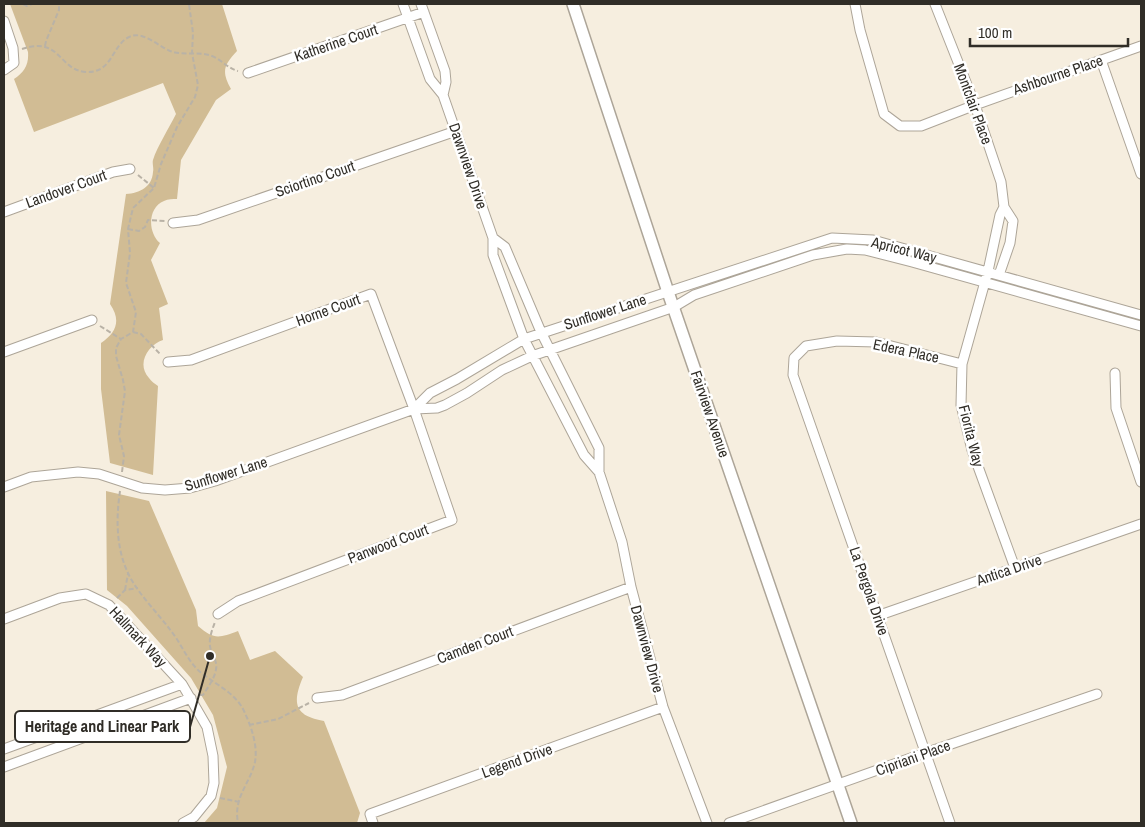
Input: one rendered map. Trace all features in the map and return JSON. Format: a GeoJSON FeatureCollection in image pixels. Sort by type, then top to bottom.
{"type":"FeatureCollection","features":[{"type":"Feature","properties":{"kind":"street","name":"Dawnview Drive"},"geometry":{"type":"LineString","coordinates":[[403,4],[430,79],[443,95],[493,238],[493,255],[524,339],[584,455],[599,472]]}},
{"type":"Feature","properties":{"kind":"street","name":"Fairview Avenue"},"geometry":{"type":"LineString","coordinates":[[573,4],[668,292],[851,823]]}},
{"type":"Feature","properties":{"kind":"street","name":"Ashbourne Place"},"geometry":{"type":"LineString","coordinates":[[855,4],[860,30],[884,114],[900,126],[921,126],[1141,46]]}},
{"type":"Feature","properties":{"kind":"street","name":"Montclair Place"},"geometry":{"type":"LineString","coordinates":[[935,4],[975,105],[1000,182],[1004,207],[1013,221],[1010,243],[999,275]]}},
{"type":"Feature","properties":{"kind":"street","name":"Dawnview Drive"},"geometry":{"type":"LineString","coordinates":[[423,8],[445,71],[446,82],[443,95]]}},
{"type":"Feature","properties":{"kind":"street","name":"Katherine Court"},"geometry":{"type":"LineString","coordinates":[[248,73],[408,18],[423,8]]}},
{"type":"Feature","properties":{"kind":"street"},"geometry":{"type":"LineString","coordinates":[[4,22],[14,51],[14,63],[4,70]]}},
{"type":"Feature","properties":{"kind":"street"},"geometry":{"type":"LineString","coordinates":[[1101,60],[1141,174]]}},
{"type":"Feature","properties":{"kind":"street","name":"Sciortino Court"},"geometry":{"type":"LineString","coordinates":[[173,223],[198,220],[456,131]]}},
{"type":"Feature","properties":{"kind":"street","name":"Landover Court"},"geometry":{"type":"LineString","coordinates":[[4,212],[113,172],[130,169]]}},
{"type":"Feature","properties":{"kind":"street","name":"Montclair Place"},"geometry":{"type":"LineString","coordinates":[[988,271],[1000,215],[1004,207]]}},
{"type":"Feature","properties":{"kind":"street","name":"Dawnview Drive"},"geometry":{"type":"LineString","coordinates":[[493,238],[505,247],[542,332],[599,448],[599,472],[622,542],[630,587],[663,708],[706,823]]}},
{"type":"Feature","properties":{"kind":"street","name":"Apricot Way"},"geometry":{"type":"LineString","coordinates":[[668,292],[832,238],[873,240],[1141,315]]}},
{"type":"Feature","properties":{"kind":"street","name":"Apricot Way"},"geometry":{"type":"LineString","coordinates":[[674,307],[694,295],[814,255],[847,249],[865,250],[1141,326]]}},
{"type":"Feature","properties":{"kind":"street","name":"Fiorita Way"},"geometry":{"type":"LineString","coordinates":[[988,271],[962,364],[961,405],[972,450],[1015,568]]}},
{"type":"Feature","properties":{"kind":"street","name":"Sunflower Lane"},"geometry":{"type":"LineString","coordinates":[[414,410],[430,392],[524,339],[668,292]]}},
{"type":"Feature","properties":{"kind":"street","name":"Horne Court"},"geometry":{"type":"LineString","coordinates":[[168,362],[191,360],[371,294],[414,410]]}},
{"type":"Feature","properties":{"kind":"street","name":"Sunflower Lane"},"geometry":{"type":"LineString","coordinates":[[4,487],[31,477],[78,472],[99,474],[142,488],[165,490],[190,488],[215,481],[414,410],[437,408],[467,394],[502,370],[532,356],[674,307]]}},
{"type":"Feature","properties":{"kind":"street"},"geometry":{"type":"LineString","coordinates":[[4,352],[92,320]]}},
{"type":"Feature","properties":{"kind":"street","name":"Edera Place"},"geometry":{"type":"LineString","coordinates":[[794,358],[806,346],[837,341],[876,342],[962,364]]}},
{"type":"Feature","properties":{"kind":"street","name":"La Pergola Drive"},"geometry":{"type":"LineString","coordinates":[[794,358],[793,375],[950,823]]}},
{"type":"Feature","properties":{"kind":"street"},"geometry":{"type":"LineString","coordinates":[[1115,374],[1116,408],[1141,482]]}},
{"type":"Feature","properties":{"kind":"street","name":"Panwood Court"},"geometry":{"type":"LineString","coordinates":[[218,614],[238,601],[452,520],[414,410]]}},
{"type":"Feature","properties":{"kind":"street","name":"Antica Drive"},"geometry":{"type":"LineString","coordinates":[[877,616],[1141,524]]}},
{"type":"Feature","properties":{"kind":"street","name":"Camden Court"},"geometry":{"type":"LineString","coordinates":[[317,698],[342,695],[630,587]]}},
{"type":"Feature","properties":{"kind":"street","name":"Hallmark Way"},"geometry":{"type":"LineString","coordinates":[[4,619],[60,598],[86,594],[110,605],[182,684],[207,727],[214,783],[211,796]]}},
{"type":"Feature","properties":{"kind":"street"},"geometry":{"type":"LineString","coordinates":[[4,749],[182,684]]}},
{"type":"Feature","properties":{"kind":"street","name":"Cipriani Place"},"geometry":{"type":"LineString","coordinates":[[729,823],[1097,694]]}},
{"type":"Feature","properties":{"kind":"street"},"geometry":{"type":"LineString","coordinates":[[4,766],[191,698]]}},
{"type":"Feature","properties":{"kind":"street","name":"Legend Drive"},"geometry":{"type":"LineString","coordinates":[[372,819],[663,708]]}},
{"type":"Feature","properties":{"kind":"street"},"geometry":{"type":"LineString","coordinates":[[183,823],[194,817],[211,796]]}},
{"type":"Feature","properties":{"kind":"path"},"geometry":{"type":"LineString","coordinates":[[23,4],[27,6],[32,4]]}},
{"type":"Feature","properties":{"kind":"path"},"geometry":{"type":"LineString","coordinates":[[45,46],[59,10],[59,4]]}},
{"type":"Feature","properties":{"kind":"path"},"geometry":{"type":"LineString","coordinates":[[133,332],[136,312],[126,283],[130,253],[128,229],[133,208],[154,188],[161,164],[176,127],[195,97],[198,85],[192,53],[193,33],[189,4]]}},
{"type":"Feature","properties":{"kind":"path"},"geometry":{"type":"LineString","coordinates":[[14,51],[28,47],[45,46],[54,50],[72,67],[86,72],[99,69],[109,63],[120,44],[129,37],[139,35],[175,53],[209,55],[220,60],[229,68],[248,73]]}},
{"type":"Feature","properties":{"kind":"path"},"geometry":{"type":"LineString","coordinates":[[130,169],[154,188]]}},
{"type":"Feature","properties":{"kind":"path"},"geometry":{"type":"LineString","coordinates":[[128,229],[139,231],[145,227],[148,220],[173,223]]}},
{"type":"Feature","properties":{"kind":"path"},"geometry":{"type":"LineString","coordinates":[[92,320],[121,339]]}},
{"type":"Feature","properties":{"kind":"path"},"geometry":{"type":"LineString","coordinates":[[168,362],[141,334],[133,332],[121,339],[116,348],[116,356],[125,392],[118,435],[124,456],[118,505],[118,535],[121,554],[128,574],[198,670],[232,695],[243,710],[255,743],[255,762],[241,793],[237,814],[238,823]]}},
{"type":"Feature","properties":{"kind":"path"},"geometry":{"type":"LineString","coordinates":[[110,605],[125,590],[128,574]]}},
{"type":"Feature","properties":{"kind":"path"},"geometry":{"type":"LineString","coordinates":[[125,590],[138,588]]}},
{"type":"Feature","properties":{"kind":"path"},"geometry":{"type":"LineString","coordinates":[[191,698],[203,695],[212,681],[216,669],[216,661],[210,647],[210,640],[218,614]]}},
{"type":"Feature","properties":{"kind":"path"},"geometry":{"type":"LineString","coordinates":[[249,725],[278,718],[317,698]]}},
{"type":"Feature","properties":{"kind":"path"},"geometry":{"type":"LineString","coordinates":[[211,796],[239,802]]}},
{"type":"Feature","properties":{"kind":"shaded area"},"geometry":{"type":"Polygon","coordinates":[[[10,4],[222,4],[237,51],[225,68],[226,77],[231,89],[216,100],[181,160],[177,199],[167,200],[158,204],[152,215],[153,233],[160,243],[151,260],[168,304],[159,308],[163,340],[153,346],[144,361],[145,373],[158,386],[153,475],[110,463],[101,389],[101,343],[111,335],[116,325],[115,315],[110,304],[126,194],[140,191],[150,182],[155,155],[176,114],[163,83],[34,132],[14,79],[25,68],[28,61],[28,52],[10,4]]]}},
{"type":"Feature","properties":{"kind":"shaded area"},"geometry":{"type":"Polygon","coordinates":[[[106,491],[149,501],[196,610],[198,626],[213,636],[226,635],[238,631],[250,660],[275,651],[303,677],[297,694],[298,707],[307,716],[324,721],[360,813],[357,823],[204,823],[217,808],[227,767],[213,715],[191,678],[127,606],[107,590],[106,491]]]}},
{"type":"Feature","properties":{"kind":"place","name":"Heritage and Linear Park"},"geometry":{"type":"Point","coordinates":[210,656]}}]}
